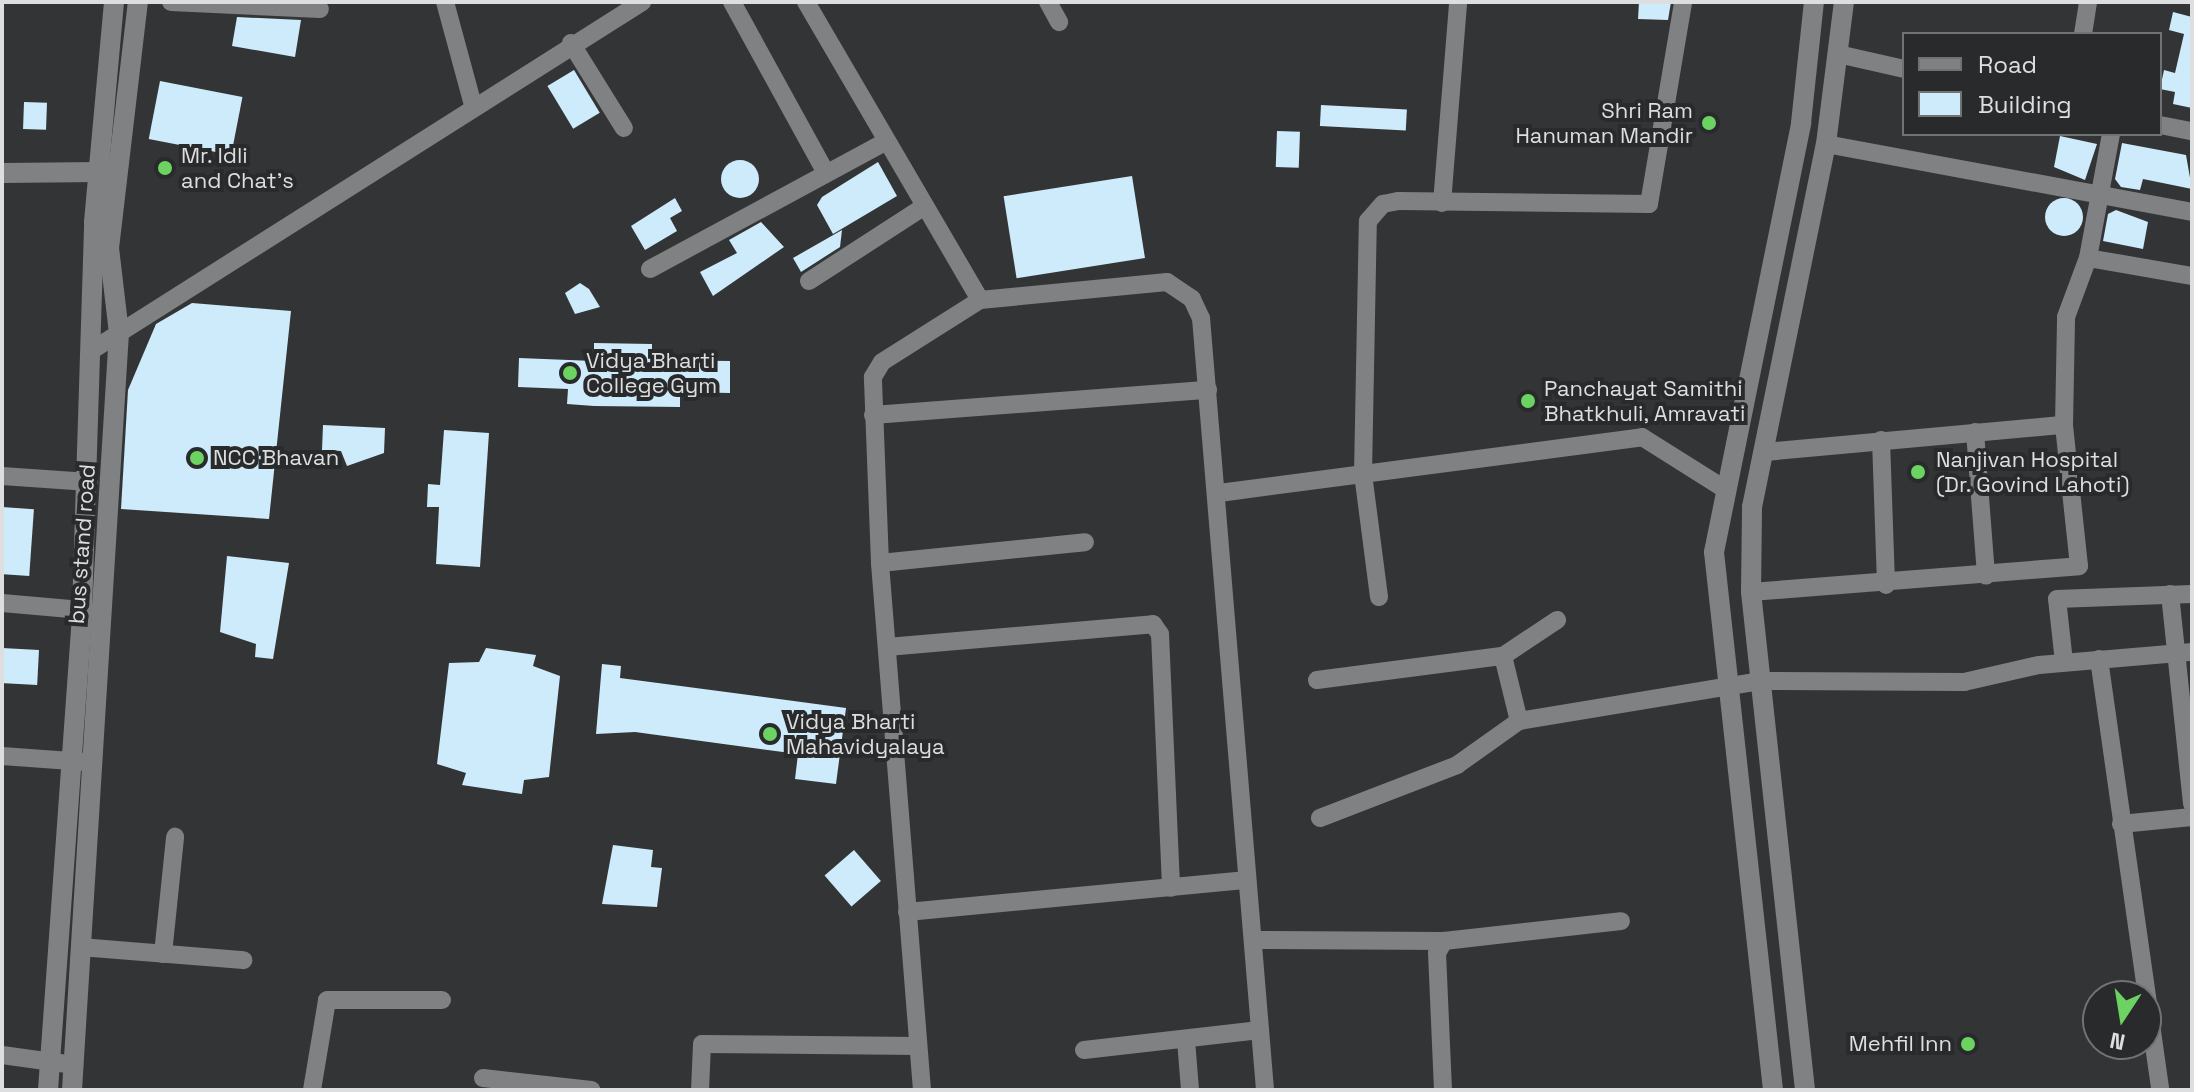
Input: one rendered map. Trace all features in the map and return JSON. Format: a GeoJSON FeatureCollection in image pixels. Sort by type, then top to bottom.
{"type":"FeatureCollection","features":[{"type":"Feature","properties":{"kind":"street","name":"bus stand road"},"geometry":{"type":"LineString","coordinates":[[72,1090],[80,947],[82,610],[100,172],[114,2]]}},
{"type":"Feature","properties":{"kind":"street","name":"bus stand road"},"geometry":{"type":"LineString","coordinates":[[48,1090],[82,762],[119,333],[109,248],[138,2]]}},
{"type":"Feature","properties":{"kind":"street"},"geometry":{"type":"LineString","coordinates":[[171,2],[320,9]]}},
{"type":"Feature","properties":{"kind":"street"},"geometry":{"type":"LineString","coordinates":[[445,2],[473,105]]}},
{"type":"Feature","properties":{"kind":"street"},"geometry":{"type":"LineString","coordinates":[[732,2],[826,173]]}},
{"type":"Feature","properties":{"kind":"street"},"geometry":{"type":"LineString","coordinates":[[806,2],[980,300]]}},
{"type":"Feature","properties":{"kind":"street"},"geometry":{"type":"LineString","coordinates":[[1048,2],[1059,22]]}},
{"type":"Feature","properties":{"kind":"street"},"geometry":{"type":"LineString","coordinates":[[1442,203],[1458,2]]}},
{"type":"Feature","properties":{"kind":"street"},"geometry":{"type":"LineString","coordinates":[[1379,597],[1363,474],[1368,221],[1383,204],[1649,204],[1683,2]]}},
{"type":"Feature","properties":{"kind":"street"},"geometry":{"type":"LineString","coordinates":[[1773,1090],[1714,579],[1723,488],[1774,274],[1814,2]]}},
{"type":"Feature","properties":{"kind":"street"},"geometry":{"type":"LineString","coordinates":[[1805,1090],[1791,911],[1751,592],[1752,507],[1826,144],[1844,2]]}},
{"type":"Feature","properties":{"kind":"street"},"geometry":{"type":"LineString","coordinates":[[2083,32],[2088,2]]}},
{"type":"Feature","properties":{"kind":"street"},"geometry":{"type":"LineString","coordinates":[[94,349],[634,4]]}},
{"type":"Feature","properties":{"kind":"street"},"geometry":{"type":"LineString","coordinates":[[571,43],[624,128]]}},
{"type":"Feature","properties":{"kind":"street"},"geometry":{"type":"LineString","coordinates":[[1838,54],[1902,69]]}},
{"type":"Feature","properties":{"kind":"street"},"geometry":{"type":"LineString","coordinates":[[2162,125],[2192,131]]}},
{"type":"Feature","properties":{"kind":"street"},"geometry":{"type":"LineString","coordinates":[[1751,592],[1886,585],[2079,566],[2064,425],[2068,309],[2088,258],[2111,136]]}},
{"type":"Feature","properties":{"kind":"street"},"geometry":{"type":"LineString","coordinates":[[650,269],[887,141]]}},
{"type":"Feature","properties":{"kind":"street"},"geometry":{"type":"LineString","coordinates":[[1826,144],[2192,212]]}},
{"type":"Feature","properties":{"kind":"street"},"geometry":{"type":"LineString","coordinates":[[2,173],[100,172]]}},
{"type":"Feature","properties":{"kind":"street"},"geometry":{"type":"LineString","coordinates":[[809,281],[925,206]]}},
{"type":"Feature","properties":{"kind":"street"},"geometry":{"type":"LineString","coordinates":[[2088,258],[2192,276]]}},
{"type":"Feature","properties":{"kind":"street"},"geometry":{"type":"LineString","coordinates":[[922,1090],[880,563],[873,377],[882,362],[980,300],[1167,282],[1192,299],[1201,318],[1219,493],[1244,880],[1254,940],[1265,1090]]}},
{"type":"Feature","properties":{"kind":"street"},"geometry":{"type":"LineString","coordinates":[[873,415],[1208,390]]}},
{"type":"Feature","properties":{"kind":"street"},"geometry":{"type":"LineString","coordinates":[[1765,452],[2064,425]]}},
{"type":"Feature","properties":{"kind":"street"},"geometry":{"type":"LineString","coordinates":[[1975,432],[1986,576]]}},
{"type":"Feature","properties":{"kind":"street"},"geometry":{"type":"LineString","coordinates":[[1219,493],[1642,437],[1723,488]]}},
{"type":"Feature","properties":{"kind":"street"},"geometry":{"type":"LineString","coordinates":[[1881,440],[1886,585]]}},
{"type":"Feature","properties":{"kind":"street"},"geometry":{"type":"LineString","coordinates":[[2,476],[89,482]]}},
{"type":"Feature","properties":{"kind":"street"},"geometry":{"type":"LineString","coordinates":[[880,563],[1085,542]]}},
{"type":"Feature","properties":{"kind":"street"},"geometry":{"type":"LineString","coordinates":[[2170,594],[2184,652],[2192,804]]}},
{"type":"Feature","properties":{"kind":"street"},"geometry":{"type":"LineString","coordinates":[[2064,662],[2057,599],[2192,594]]}},
{"type":"Feature","properties":{"kind":"street"},"geometry":{"type":"LineString","coordinates":[[2,603],[82,610]]}},
{"type":"Feature","properties":{"kind":"street"},"geometry":{"type":"LineString","coordinates":[[1317,680],[1503,656],[1557,620]]}},
{"type":"Feature","properties":{"kind":"street"},"geometry":{"type":"LineString","coordinates":[[887,647],[1143,621],[1158,628],[1171,888]]}},
{"type":"Feature","properties":{"kind":"street"},"geometry":{"type":"LineString","coordinates":[[1320,818],[1457,765],[1519,721],[1760,681],[1964,682],[2064,662],[2184,652]]}},
{"type":"Feature","properties":{"kind":"street"},"geometry":{"type":"LineString","coordinates":[[1503,656],[1519,721]]}},
{"type":"Feature","properties":{"kind":"street"},"geometry":{"type":"LineString","coordinates":[[2099,659],[2160,1090]]}},
{"type":"Feature","properties":{"kind":"street"},"geometry":{"type":"LineString","coordinates":[[2,756],[82,762]]}},
{"type":"Feature","properties":{"kind":"street"},"geometry":{"type":"LineString","coordinates":[[2121,824],[2192,817]]}},
{"type":"Feature","properties":{"kind":"street"},"geometry":{"type":"LineString","coordinates":[[163,954],[175,837]]}},
{"type":"Feature","properties":{"kind":"street"},"geometry":{"type":"LineString","coordinates":[[907,912],[1244,880]]}},
{"type":"Feature","properties":{"kind":"street"},"geometry":{"type":"LineString","coordinates":[[1254,940],[1444,941],[1621,921]]}},
{"type":"Feature","properties":{"kind":"street"},"geometry":{"type":"LineString","coordinates":[[1443,1090],[1437,953],[1444,941]]}},
{"type":"Feature","properties":{"kind":"street"},"geometry":{"type":"LineString","coordinates":[[80,947],[243,960]]}},
{"type":"Feature","properties":{"kind":"street"},"geometry":{"type":"LineString","coordinates":[[312,1090],[327,1000],[442,1000]]}},
{"type":"Feature","properties":{"kind":"street"},"geometry":{"type":"LineString","coordinates":[[1084,1050],[1260,1030]]}},
{"type":"Feature","properties":{"kind":"street"},"geometry":{"type":"LineString","coordinates":[[1186,1040],[1190,1090]]}},
{"type":"Feature","properties":{"kind":"street"},"geometry":{"type":"LineString","coordinates":[[700,1090],[702,1044],[918,1046]]}},
{"type":"Feature","properties":{"kind":"street"},"geometry":{"type":"LineString","coordinates":[[2,1055],[50,1059],[74,1065]]}},
{"type":"Feature","properties":{"kind":"street"},"geometry":{"type":"LineString","coordinates":[[483,1078],[591,1090]]}},
{"type":"Feature","properties":{"kind":"building"},"geometry":{"type":"Polygon","coordinates":[[[1639,2],[1671,2],[1668,20],[1638,19],[1639,2]]]}},
{"type":"Feature","properties":{"kind":"building"},"geometry":{"type":"Polygon","coordinates":[[[2173,12],[2192,17],[2192,108],[2173,104],[2175,92],[2162,89],[2164,70],[2175,73],[2184,34],[2169,30],[2173,12]]]}},
{"type":"Feature","properties":{"kind":"building"},"geometry":{"type":"Polygon","coordinates":[[[237,17],[301,20],[295,57],[232,46],[237,17]]]}},
{"type":"Feature","properties":{"kind":"building"},"geometry":{"type":"Polygon","coordinates":[[[574,70],[600,113],[573,129],[547,86],[574,70]]]}},
{"type":"Feature","properties":{"kind":"building"},"geometry":{"type":"Polygon","coordinates":[[[160,81],[242,97],[231,155],[149,139],[160,81]]]}},
{"type":"Feature","properties":{"kind":"building"},"geometry":{"type":"Polygon","coordinates":[[[24,102],[47,103],[46,130],[23,129],[24,102]]]}},
{"type":"Feature","properties":{"kind":"building"},"geometry":{"type":"Polygon","coordinates":[[[1321,105],[1407,110],[1406,130],[1320,126],[1321,105]]]}},
{"type":"Feature","properties":{"kind":"building"},"geometry":{"type":"Polygon","coordinates":[[[1277,131],[1300,132],[1299,168],[1276,167],[1277,131]]]}},
{"type":"Feature","properties":{"kind":"building"},"geometry":{"type":"Polygon","coordinates":[[[2060,136],[2097,144],[2085,180],[2054,167],[2060,136]]]}},
{"type":"Feature","properties":{"kind":"building"},"geometry":{"type":"Polygon","coordinates":[[[2122,143],[2186,155],[2192,189],[2143,179],[2140,190],[2121,187],[2115,179],[2122,143]]]}},
{"type":"Feature","properties":{"kind":"building"},"geometry":{"type":"Polygon","coordinates":[[[740,160],[754,165],[759,179],[754,193],[740,198],[726,193],[721,179],[726,165],[740,160]]]}},
{"type":"Feature","properties":{"kind":"building"},"geometry":{"type":"Polygon","coordinates":[[[878,162],[897,196],[833,234],[817,205],[822,197],[878,162]]]}},
{"type":"Feature","properties":{"kind":"building"},"geometry":{"type":"Polygon","coordinates":[[[1132,176],[1145,258],[1017,278],[1004,196],[1132,176]]]}},
{"type":"Feature","properties":{"kind":"building"},"geometry":{"type":"Polygon","coordinates":[[[675,198],[682,211],[670,218],[677,231],[645,250],[631,226],[675,198]]]}},
{"type":"Feature","properties":{"kind":"building"},"geometry":{"type":"Polygon","coordinates":[[[2064,198],[2077,204],[2083,217],[2077,230],[2064,236],[2051,230],[2045,217],[2051,204],[2064,198]]]}},
{"type":"Feature","properties":{"kind":"building"},"geometry":{"type":"Polygon","coordinates":[[[2116,210],[2148,222],[2143,249],[2103,241],[2108,214],[2116,210]]]}},
{"type":"Feature","properties":{"kind":"building"},"geometry":{"type":"Polygon","coordinates":[[[761,222],[784,247],[713,296],[700,272],[737,253],[729,240],[761,222]]]}},
{"type":"Feature","properties":{"kind":"building"},"geometry":{"type":"Polygon","coordinates":[[[842,230],[840,247],[801,272],[793,258],[842,230]]]}},
{"type":"Feature","properties":{"kind":"building"},"geometry":{"type":"Polygon","coordinates":[[[580,283],[589,289],[600,307],[575,314],[565,293],[580,283]]]}},
{"type":"Feature","properties":{"kind":"building","name":"NCC Bhavan"},"geometry":{"type":"Polygon","coordinates":[[[192,303],[291,311],[269,519],[121,509],[128,390],[156,324],[192,303]]]}},
{"type":"Feature","properties":{"kind":"building"},"geometry":{"type":"Polygon","coordinates":[[[594,343],[652,344],[652,360],[730,361],[730,393],[680,392],[680,407],[594,406],[567,404],[568,389],[518,387],[519,358],[594,361],[594,343]]]}},
{"type":"Feature","properties":{"kind":"building"},"geometry":{"type":"Polygon","coordinates":[[[323,425],[385,428],[384,453],[347,466],[341,451],[322,450],[323,425]]]}},
{"type":"Feature","properties":{"kind":"building"},"geometry":{"type":"Polygon","coordinates":[[[444,430],[489,433],[480,567],[436,564],[439,507],[427,507],[428,484],[440,485],[444,430]]]}},
{"type":"Feature","properties":{"kind":"building"},"geometry":{"type":"Polygon","coordinates":[[[2,507],[34,509],[29,576],[2,574],[2,507]]]}},
{"type":"Feature","properties":{"kind":"building"},"geometry":{"type":"Polygon","coordinates":[[[227,556],[289,563],[273,659],[255,657],[256,644],[220,632],[227,556]]]}},
{"type":"Feature","properties":{"kind":"building"},"geometry":{"type":"Polygon","coordinates":[[[2,648],[39,650],[37,685],[2,683],[2,648]]]}},
{"type":"Feature","properties":{"kind":"building"},"geometry":{"type":"Polygon","coordinates":[[[486,648],[536,655],[533,666],[560,676],[549,777],[524,780],[522,794],[462,785],[466,773],[437,764],[449,663],[479,662],[486,648]]]}},
{"type":"Feature","properties":{"kind":"building"},"geometry":{"type":"Polygon","coordinates":[[[602,664],[621,666],[620,678],[846,708],[836,784],[795,779],[798,754],[635,732],[596,734],[602,664]]]}},
{"type":"Feature","properties":{"kind":"building"},"geometry":{"type":"Polygon","coordinates":[[[613,845],[653,850],[651,867],[662,868],[657,907],[602,904],[613,845]]]}},
{"type":"Feature","properties":{"kind":"building"},"geometry":{"type":"Polygon","coordinates":[[[854,850],[881,881],[851,907],[825,876],[854,850]]]}},
{"type":"Feature","properties":{"kind":"place","name":"Shri Ram Hanuman Mandir"},"geometry":{"type":"Point","coordinates":[1709,123]}},
{"type":"Feature","properties":{"kind":"place","name":"Mr. Idli and Chat's"},"geometry":{"type":"Point","coordinates":[165,168]}},
{"type":"Feature","properties":{"kind":"place","name":"Vidya Bharti College Gym"},"geometry":{"type":"Point","coordinates":[570,373]}},
{"type":"Feature","properties":{"kind":"place","name":"Panchayat Samithi Bhatkhuli, Amravati"},"geometry":{"type":"Point","coordinates":[1528,401]}},
{"type":"Feature","properties":{"kind":"place","name":"NCC Bhavan"},"geometry":{"type":"Point","coordinates":[197,458]}},
{"type":"Feature","properties":{"kind":"place","name":"Nanjivan Hospital (Dr. Govind Lahoti)"},"geometry":{"type":"Point","coordinates":[1918,472]}},
{"type":"Feature","properties":{"kind":"place","name":"Vidya Bharti Mahavidyalaya"},"geometry":{"type":"Point","coordinates":[770,734]}},
{"type":"Feature","properties":{"kind":"place","name":"Mehfil Inn"},"geometry":{"type":"Point","coordinates":[1968,1044]}}]}
